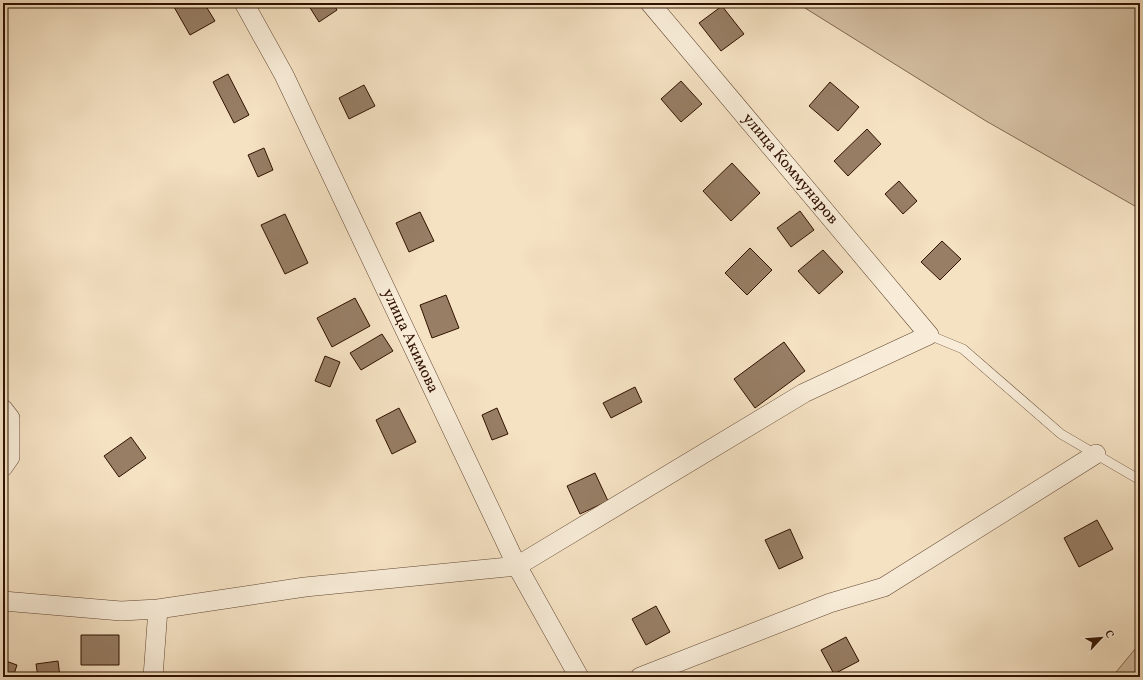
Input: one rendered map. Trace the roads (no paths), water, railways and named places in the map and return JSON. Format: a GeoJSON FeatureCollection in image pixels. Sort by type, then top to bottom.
{"type":"FeatureCollection","features":[{"type":"Feature","properties":{"kind":"street","name":"улица Акимова"},"geometry":{"type":"LineString","coordinates":[[244,3],[284,75],[517,566],[579,677]]}},
{"type":"Feature","properties":{"kind":"street","name":"улица Коммунаров"},"geometry":{"type":"LineString","coordinates":[[650,3],[929,335]]}},
{"type":"Feature","properties":{"kind":"street"},"geometry":{"type":"LineString","coordinates":[[3,601],[121,611],[158,609],[305,587],[517,566],[804,393],[929,335]]}},
{"type":"Feature","properties":{"kind":"street"},"geometry":{"type":"LineString","coordinates":[[3,409],[10,418],[10,457],[3,467]]}},
{"type":"Feature","properties":{"kind":"street"},"geometry":{"type":"LineString","coordinates":[[640,677],[830,603],[884,587],[1096,454]]}},
{"type":"Feature","properties":{"kind":"street"},"geometry":{"type":"LineString","coordinates":[[153,677],[158,609]]}},
{"type":"Feature","properties":{"kind":"lane"},"geometry":{"type":"LineString","coordinates":[[929,335],[963,349],[1061,434],[1140,480]]}}]}
